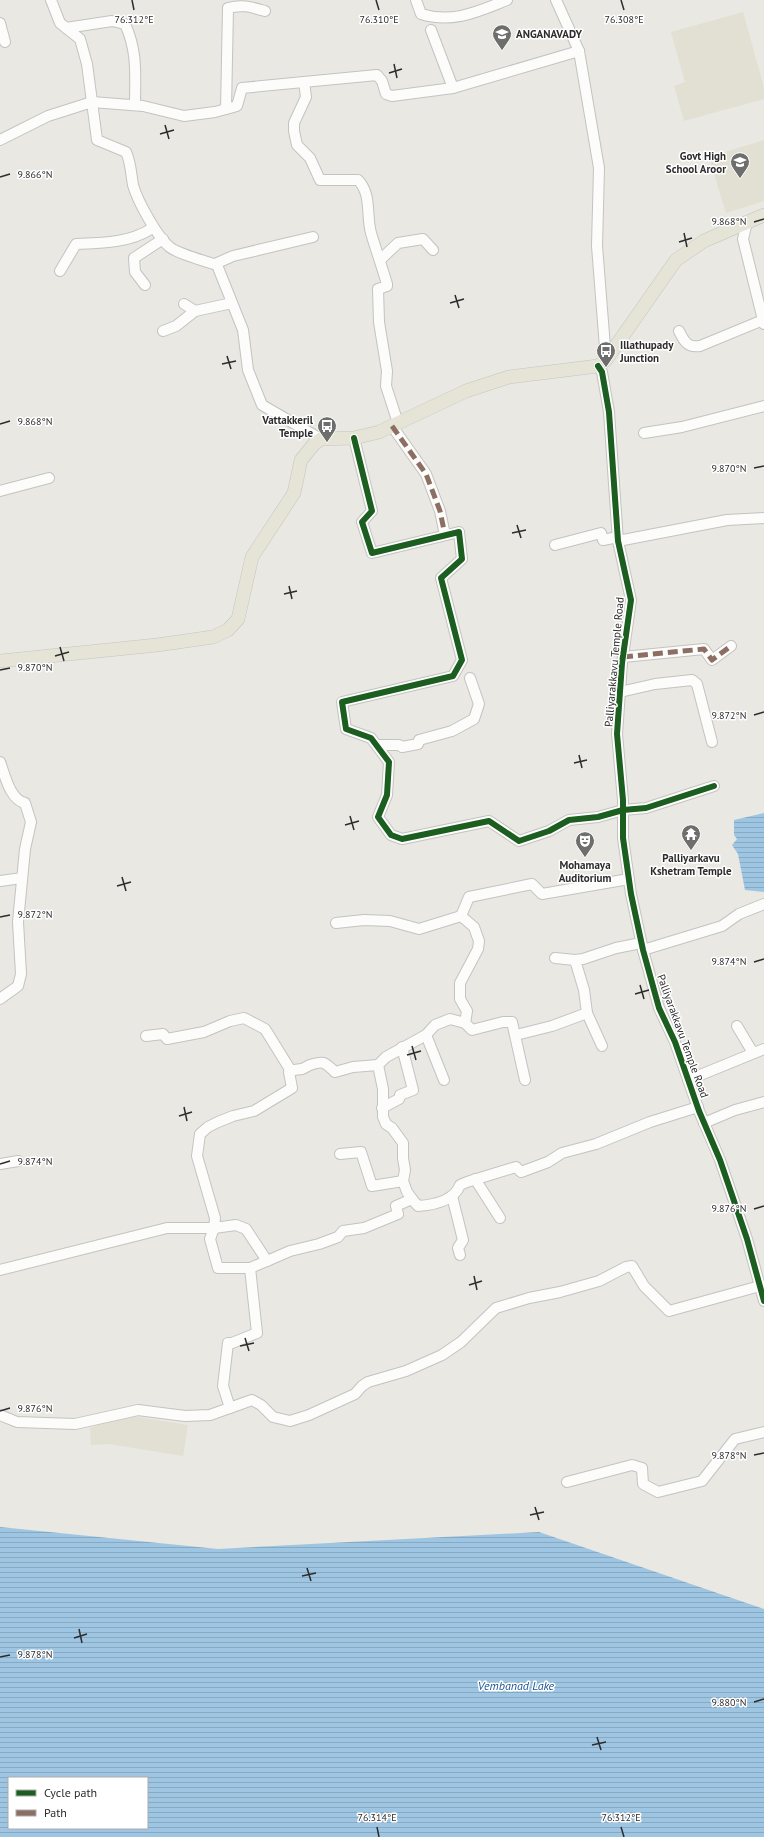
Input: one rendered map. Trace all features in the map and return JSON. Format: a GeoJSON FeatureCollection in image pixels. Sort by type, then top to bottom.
{"type":"FeatureCollection","features":[{"type":"Feature","properties":{"kind":"main road"},"geometry":{"type":"LineString","coordinates":[[0,661],[158,645],[213,637],[228,630],[238,619],[252,558],[294,493],[300,460],[307,451],[321,439],[354,438],[379,432],[466,391],[509,377],[602,363],[676,260],[704,241],[764,215]]}},
{"type":"Feature","properties":{"kind":"street"},"geometry":{"type":"LineString","coordinates":[[51,0],[60,23],[80,39],[87,64],[97,140],[126,152],[130,161],[134,186],[152,225],[171,248],[217,265],[243,330],[248,370],[262,405],[321,439]]}},
{"type":"Feature","properties":{"kind":"street"},"geometry":{"type":"LineString","coordinates":[[416,0],[421,14],[436,18],[479,12],[507,0]]}},
{"type":"Feature","properties":{"kind":"street","name":"Palliyarakkavu Temple Road"},"geometry":{"type":"LineString","coordinates":[[556,0],[579,51],[598,168],[597,246],[602,372],[609,412],[618,539],[631,600],[623,657],[617,734],[623,810],[623,838],[629,878],[642,947],[659,1008],[675,1042],[704,1123],[720,1160],[747,1239],[764,1301]]}},
{"type":"Feature","properties":{"kind":"street"},"geometry":{"type":"LineString","coordinates":[[226,109],[228,8],[239,5],[265,11]]}},
{"type":"Feature","properties":{"kind":"street"},"geometry":{"type":"LineString","coordinates":[[66,28],[112,21],[125,24],[132,39],[134,51],[135,105]]}},
{"type":"Feature","properties":{"kind":"street"},"geometry":{"type":"LineString","coordinates":[[0,23],[5,42]]}},
{"type":"Feature","properties":{"kind":"street"},"geometry":{"type":"LineString","coordinates":[[431,30],[453,88]]}},
{"type":"Feature","properties":{"kind":"street"},"geometry":{"type":"LineString","coordinates":[[0,140],[48,116],[92,102],[135,105],[184,116],[216,112],[237,106],[242,88],[377,75],[382,81],[386,94],[392,96],[453,88],[579,51]]}},
{"type":"Feature","properties":{"kind":"street"},"geometry":{"type":"LineString","coordinates":[[304,82],[306,97],[294,123],[297,145],[310,158],[320,180],[358,180],[364,186],[367,196],[371,232],[387,284],[387,286],[378,290],[379,322],[388,371],[386,386],[395,424],[426,474],[440,511],[445,535]]}},
{"type":"Feature","properties":{"kind":"street"},"geometry":{"type":"LineString","coordinates":[[679,331],[686,344],[693,347],[700,346],[763,322],[743,239],[747,222]]}},
{"type":"Feature","properties":{"kind":"street"},"geometry":{"type":"LineString","coordinates":[[60,271],[76,244],[117,242],[143,234],[151,229],[152,225]]}},
{"type":"Feature","properties":{"kind":"street"},"geometry":{"type":"LineString","coordinates":[[215,264],[233,256],[314,237]]}},
{"type":"Feature","properties":{"kind":"street"},"geometry":{"type":"LineString","coordinates":[[145,285],[135,272],[134,258],[163,239]]}},
{"type":"Feature","properties":{"kind":"street"},"geometry":{"type":"LineString","coordinates":[[380,260],[398,243],[423,239],[432,250]]}},
{"type":"Feature","properties":{"kind":"street"},"geometry":{"type":"LineString","coordinates":[[163,331],[176,326],[195,311],[232,303]]}},
{"type":"Feature","properties":{"kind":"street"},"geometry":{"type":"LineString","coordinates":[[184,304],[195,311]]}},
{"type":"Feature","properties":{"kind":"street"},"geometry":{"type":"LineString","coordinates":[[644,434],[682,427],[764,406]]}},
{"type":"Feature","properties":{"kind":"street"},"geometry":{"type":"LineString","coordinates":[[354,438],[372,511],[362,522],[372,553],[458,532],[462,559],[441,578],[462,660],[453,676],[342,702],[346,729],[371,738],[389,762],[387,795],[378,817],[391,835],[402,839],[490,821],[519,841],[549,831],[569,820],[598,817],[623,810],[646,808],[714,786]]}},
{"type":"Feature","properties":{"kind":"street"},"geometry":{"type":"LineString","coordinates":[[0,492],[49,478]]}},
{"type":"Feature","properties":{"kind":"street"},"geometry":{"type":"LineString","coordinates":[[555,545],[601,533],[603,540],[618,539],[727,520],[764,518]]}},
{"type":"Feature","properties":{"kind":"street"},"geometry":{"type":"LineString","coordinates":[[623,657],[704,649],[712,660],[731,646]]}},
{"type":"Feature","properties":{"kind":"street"},"geometry":{"type":"LineString","coordinates":[[376,745],[399,745],[402,747],[418,744],[419,740],[452,731],[474,719],[479,704],[470,678]]}},
{"type":"Feature","properties":{"kind":"street"},"geometry":{"type":"LineString","coordinates":[[620,692],[655,684],[692,680],[697,684],[712,742]]}},
{"type":"Feature","properties":{"kind":"street"},"geometry":{"type":"LineString","coordinates":[[0,762],[12,793],[23,803],[26,803],[31,822],[25,849],[18,922],[22,974],[18,986],[0,999]]}},
{"type":"Feature","properties":{"kind":"street"},"geometry":{"type":"LineString","coordinates":[[0,881],[22,878]]}},
{"type":"Feature","properties":{"kind":"street"},"geometry":{"type":"LineString","coordinates":[[336,923],[364,920],[390,921],[420,929],[461,916],[469,897],[532,884],[542,894],[629,878]]}},
{"type":"Feature","properties":{"kind":"street"},"geometry":{"type":"LineString","coordinates":[[555,958],[575,960],[583,959],[616,948],[642,947],[722,926],[739,914],[764,904]]}},
{"type":"Feature","properties":{"kind":"street"},"geometry":{"type":"LineString","coordinates":[[461,916],[474,927],[479,941],[478,949],[460,984],[460,999],[467,1011],[465,1023]]}},
{"type":"Feature","properties":{"kind":"street"},"geometry":{"type":"LineString","coordinates":[[575,960],[584,990],[587,1013],[602,1046]]}},
{"type":"Feature","properties":{"kind":"street"},"geometry":{"type":"LineString","coordinates":[[516,1035],[552,1026],[587,1013]]}},
{"type":"Feature","properties":{"kind":"street"},"geometry":{"type":"LineString","coordinates":[[146,1036],[163,1034],[167,1040],[204,1032],[230,1021],[244,1018],[264,1028],[291,1071],[289,1072],[292,1088],[254,1111],[233,1116],[218,1122],[208,1127],[200,1134],[198,1156],[215,1218],[214,1228],[210,1239],[218,1268],[250,1268],[290,1251],[319,1244],[338,1237],[344,1231],[364,1228],[398,1214],[396,1206],[412,1199]]}},
{"type":"Feature","properties":{"kind":"street"},"geometry":{"type":"LineString","coordinates":[[291,1071],[304,1069],[308,1065],[323,1062],[327,1063],[335,1072],[353,1067],[378,1065],[386,1056],[426,1035],[435,1025],[450,1019],[465,1023],[472,1030],[502,1022],[512,1022],[526,1080]]}},
{"type":"Feature","properties":{"kind":"street"},"geometry":{"type":"LineString","coordinates":[[737,1026],[753,1053]]}},
{"type":"Feature","properties":{"kind":"street"},"geometry":{"type":"LineString","coordinates":[[426,1035],[444,1080]]}},
{"type":"Feature","properties":{"kind":"street"},"geometry":{"type":"LineString","coordinates":[[382,1108],[398,1099],[400,1095],[413,1090],[402,1047]]}},
{"type":"Feature","properties":{"kind":"street"},"geometry":{"type":"LineString","coordinates":[[688,1080],[764,1049]]}},
{"type":"Feature","properties":{"kind":"street"},"geometry":{"type":"LineString","coordinates":[[378,1065],[383,1089],[382,1108],[386,1124],[392,1128],[403,1143],[405,1170],[403,1181],[407,1192],[418,1206],[431,1205],[452,1196],[458,1190],[460,1185],[475,1179],[516,1167],[521,1172],[548,1162],[562,1153],[596,1144],[650,1122],[698,1107]]}},
{"type":"Feature","properties":{"kind":"street"},"geometry":{"type":"LineString","coordinates":[[704,1123],[735,1110],[764,1102]]}},
{"type":"Feature","properties":{"kind":"street"},"geometry":{"type":"LineString","coordinates":[[340,1154],[361,1152],[372,1186],[403,1181]]}},
{"type":"Feature","properties":{"kind":"street"},"geometry":{"type":"LineString","coordinates":[[0,1164],[18,1160]]}},
{"type":"Feature","properties":{"kind":"street"},"geometry":{"type":"LineString","coordinates":[[475,1179],[500,1218]]}},
{"type":"Feature","properties":{"kind":"street"},"geometry":{"type":"LineString","coordinates":[[452,1196],[463,1240],[458,1248],[460,1255]]}},
{"type":"Feature","properties":{"kind":"street"},"geometry":{"type":"LineString","coordinates":[[0,1270],[167,1228],[214,1228],[236,1225],[246,1229],[267,1261]]}},
{"type":"Feature","properties":{"kind":"street"},"geometry":{"type":"LineString","coordinates":[[0,1415],[17,1422],[75,1424],[138,1410],[185,1416],[210,1415],[252,1400],[261,1405],[273,1417],[290,1421],[309,1416],[355,1394],[368,1382],[406,1371],[442,1355],[461,1342],[496,1308],[529,1298],[560,1292],[599,1281],[626,1267],[632,1266],[644,1286],[669,1311],[760,1286]]}},
{"type":"Feature","properties":{"kind":"street"},"geometry":{"type":"LineString","coordinates":[[230,1408],[224,1386],[228,1343],[232,1343],[257,1333],[250,1268]]}},
{"type":"Feature","properties":{"kind":"street"},"geometry":{"type":"LineString","coordinates":[[567,1482],[632,1465],[642,1468],[643,1484],[658,1492],[676,1488],[702,1481],[735,1439],[764,1432]]}},
{"type":"Feature","properties":{"kind":"shaded area"},"geometry":{"type":"Polygon","coordinates":[[[743,12],[764,88],[764,99],[684,121],[674,86],[685,82],[671,32],[743,12]]]}},
{"type":"Feature","properties":{"kind":"shaded area","name":"Govt High School Aroor"},"geometry":{"type":"Polygon","coordinates":[[[764,140],[764,201],[726,213],[709,157],[764,140]]]}},
{"type":"Feature","properties":{"kind":"shaded area"},"geometry":{"type":"Polygon","coordinates":[[[125,1415],[188,1425],[183,1456],[109,1444],[91,1445],[90,1428],[125,1415]]]}},
{"type":"Feature","properties":{"kind":"water"},"geometry":{"type":"Polygon","coordinates":[[[764,813],[764,892],[745,890],[738,854],[732,845],[737,839],[734,835],[734,820],[764,813]]]}},
{"type":"Feature","properties":{"kind":"water","name":"Vembanad Lake"},"geometry":{"type":"Polygon","coordinates":[[[0,1527],[218,1549],[539,1532],[764,1609],[764,1837],[0,1837],[0,1527]]]}},
{"type":"Feature","properties":{"kind":"marked path"},"geometry":{"type":"LineString","coordinates":[[392,426],[426,474],[440,511],[445,535]]}},
{"type":"Feature","properties":{"kind":"marked path"},"geometry":{"type":"LineString","coordinates":[[623,657],[704,649],[712,660],[731,646]]}},
{"type":"Feature","properties":{"kind":"cycle path"},"geometry":{"type":"LineString","coordinates":[[598,366],[602,372],[609,412],[618,541],[631,600],[622,663],[617,734],[623,800],[623,838],[631,894],[643,950],[659,1008],[675,1042],[699,1111],[720,1160],[747,1239],[764,1301]]}},
{"type":"Feature","properties":{"kind":"cycle path"},"geometry":{"type":"LineString","coordinates":[[354,438],[372,511],[362,522],[372,553],[459,532],[462,559],[441,578],[462,660],[453,676],[342,702],[346,729],[371,738],[389,762],[387,795],[378,817],[391,835],[402,839],[489,821],[519,841],[549,831],[569,820],[598,817],[623,810],[646,808],[714,786]]}},
{"type":"Feature","properties":{"kind":"place","name":"ANGANAVADY"},"geometry":{"type":"Point","coordinates":[502,51]}},
{"type":"Feature","properties":{"kind":"place","name":"Govt High School Aroor"},"geometry":{"type":"Point","coordinates":[740,179]}},
{"type":"Feature","properties":{"kind":"place","name":"Illathupady Junction"},"geometry":{"type":"Point","coordinates":[606,368]}},
{"type":"Feature","properties":{"kind":"place","name":"Vattakkeril Temple"},"geometry":{"type":"Point","coordinates":[327,443]}},
{"type":"Feature","properties":{"kind":"place","name":"Palliyarkavu Kshetram Temple"},"geometry":{"type":"Point","coordinates":[691,851]}},
{"type":"Feature","properties":{"kind":"place","name":"Mohamaya Auditorium"},"geometry":{"type":"Point","coordinates":[585,858]}}]}
